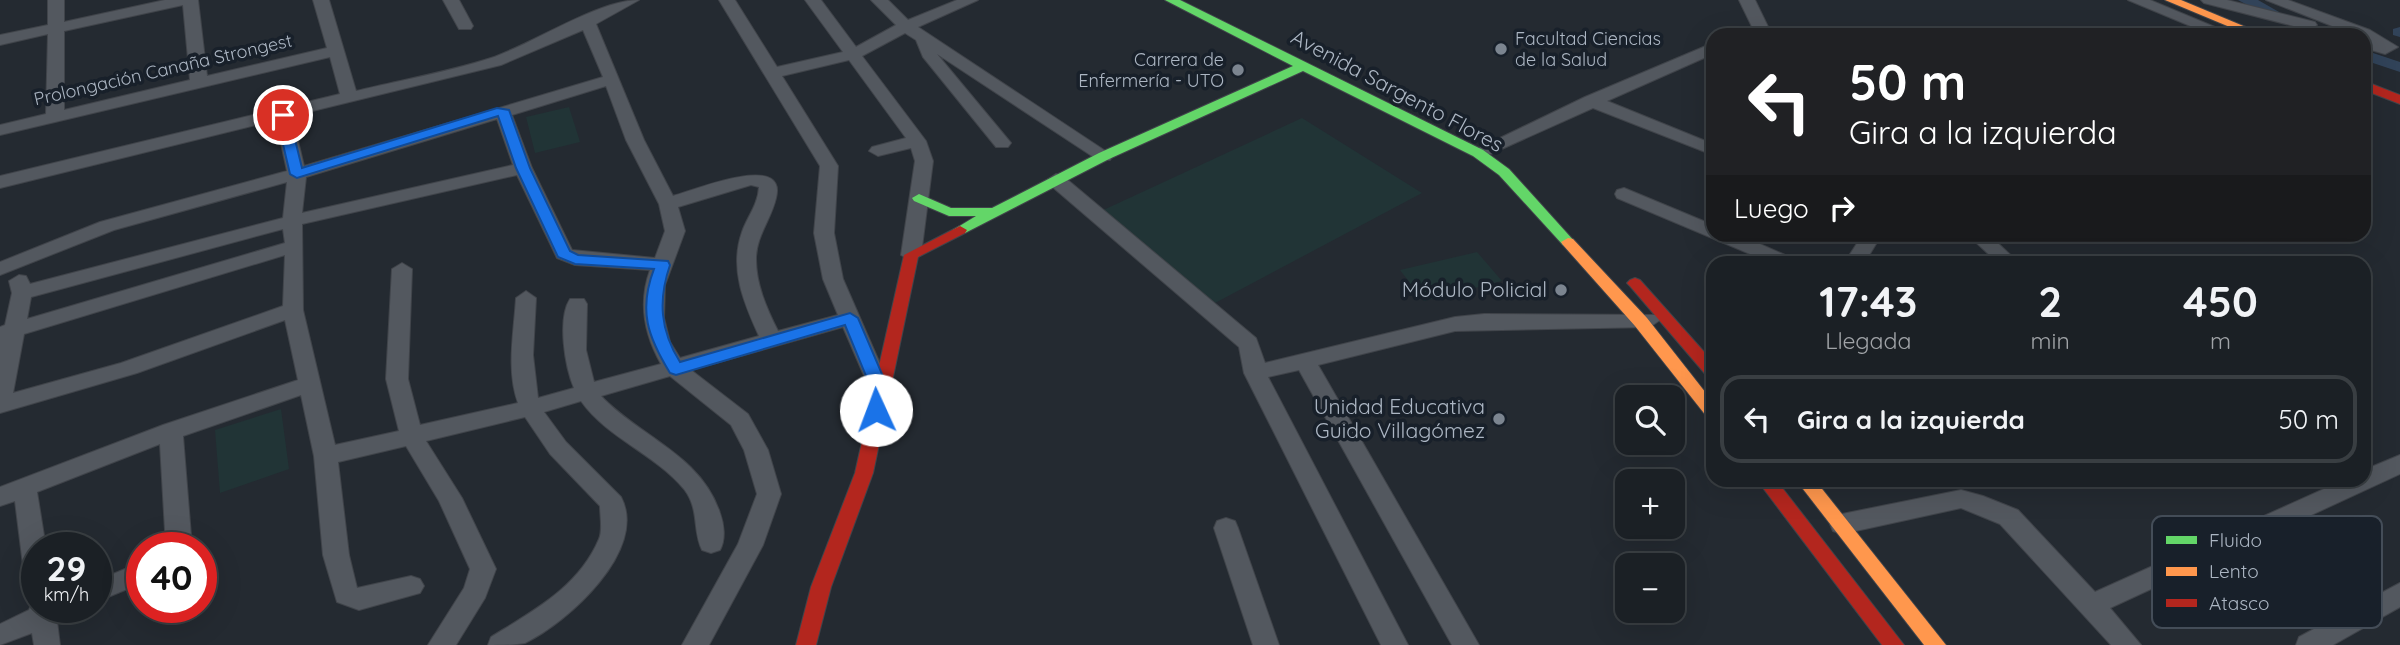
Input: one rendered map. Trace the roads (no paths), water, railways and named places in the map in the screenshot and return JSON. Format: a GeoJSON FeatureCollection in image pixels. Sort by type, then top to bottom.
{"type":"FeatureCollection","features":[{"type":"Feature","properties":{"kind":"street"},"geometry":{"type":"LineString","coordinates":[[55,116],[56,0]]}},
{"type":"Feature","properties":{"kind":"street"},"geometry":{"type":"LineString","coordinates":[[0,40],[188,0],[199,82]]}},
{"type":"Feature","properties":{"kind":"street"},"geometry":{"type":"LineString","coordinates":[[321,0],[349,95]]}},
{"type":"Feature","properties":{"kind":"street"},"geometry":{"type":"LineString","coordinates":[[451,0],[465,26]]}},
{"type":"Feature","properties":{"kind":"street"},"geometry":{"type":"LineString","coordinates":[[0,182],[283,115],[349,95],[520,54],[631,0]]}},
{"type":"Feature","properties":{"kind":"street"},"geometry":{"type":"LineString","coordinates":[[727,0],[829,166],[824,233],[833,279],[880,388]]}},
{"type":"Feature","properties":{"kind":"street"},"geometry":{"type":"LineString","coordinates":[[806,645],[821,587],[864,473],[880,388],[911,255],[924,161],[917,141],[813,0]]}},
{"type":"Feature","properties":{"kind":"street"},"geometry":{"type":"LineString","coordinates":[[879,0],[913,31],[1104,156]]}},
{"type":"Feature","properties":{"kind":"street"},"geometry":{"type":"LineString","coordinates":[[774,73],[852,55],[913,31],[970,0]]}},
{"type":"Feature","properties":{"kind":"street","name":"Avenida Sargento Flores"},"geometry":{"type":"LineString","coordinates":[[1171,0],[1273,43],[1503,149]]}},
{"type":"Feature","properties":{"kind":"street","name":"Avenida Sargento Flores"},"geometry":{"type":"LineString","coordinates":[[1200,0],[1273,43],[1303,66],[1478,153],[1522,188],[1641,322],[1706,404]]}},
{"type":"Feature","properties":{"kind":"street"},"geometry":{"type":"LineString","coordinates":[[1746,0],[1761,28]]}},
{"type":"Feature","properties":{"kind":"street"},"geometry":{"type":"LineString","coordinates":[[2136,0],[2208,28]]}},
{"type":"Feature","properties":{"kind":"street"},"geometry":{"type":"LineString","coordinates":[[2171,0],[2241,28]]}},
{"type":"Feature","properties":{"kind":"street"},"geometry":{"type":"LineString","coordinates":[[2209,0],[2317,28]]}},
{"type":"Feature","properties":{"kind":"street"},"geometry":{"type":"LineString","coordinates":[[2274,0],[2350,28]]}},
{"type":"Feature","properties":{"kind":"street"},"geometry":{"type":"LineString","coordinates":[[586,20],[635,141],[668,204],[675,231],[655,285],[654,318],[659,342],[676,369],[740,420],[756,450],[768,494],[750,545],[695,645]]}},
{"type":"Feature","properties":{"kind":"street"},"geometry":{"type":"LineString","coordinates":[[913,31],[1002,143]]}},
{"type":"Feature","properties":{"kind":"street"},"geometry":{"type":"LineString","coordinates":[[2371,37],[2390,47],[2385,49],[2371,45]]}},
{"type":"Feature","properties":{"kind":"street","name":"Prolongación Canaña Strongest"},"geometry":{"type":"LineString","coordinates":[[0,130],[335,51]]}},
{"type":"Feature","properties":{"kind":"street"},"geometry":{"type":"LineString","coordinates":[[1478,153],[1503,149],[1591,101],[1706,51]]}},
{"type":"Feature","properties":{"kind":"street"},"geometry":{"type":"LineString","coordinates":[[911,255],[1104,156],[1303,66]]}},
{"type":"Feature","properties":{"kind":"street"},"geometry":{"type":"LineString","coordinates":[[293,310],[129,369],[0,404],[6,332],[22,293],[8,266],[107,226],[297,174],[612,79]]}},
{"type":"Feature","properties":{"kind":"street"},"geometry":{"type":"LineString","coordinates":[[2371,88],[2400,100]]}},
{"type":"Feature","properties":{"kind":"street"},"geometry":{"type":"LineString","coordinates":[[1591,101],[1706,147]]}},
{"type":"Feature","properties":{"kind":"street"},"geometry":{"type":"LineString","coordinates":[[502,110],[523,168],[564,254],[575,259],[663,265]]}},
{"type":"Feature","properties":{"kind":"street"},"geometry":{"type":"LineString","coordinates":[[283,115],[297,174],[292,221],[295,246],[293,310],[326,456],[336,555],[346,594],[359,599],[411,586]]}},
{"type":"Feature","properties":{"kind":"street"},"geometry":{"type":"LineString","coordinates":[[878,151],[917,141]]}},
{"type":"Feature","properties":{"kind":"street"},"geometry":{"type":"LineString","coordinates":[[22,293],[292,221],[523,168]]}},
{"type":"Feature","properties":{"kind":"street"},"geometry":{"type":"LineString","coordinates":[[668,204],[751,179],[768,184],[767,203],[751,233],[744,269],[757,310],[772,341]]}},
{"type":"Feature","properties":{"kind":"street"},"geometry":{"type":"LineString","coordinates":[[1056,180],[1227,322],[1248,343],[1254,355],[1255,373],[1395,645]]}},
{"type":"Feature","properties":{"kind":"street"},"geometry":{"type":"LineString","coordinates":[[1624,194],[1706,229]]}},
{"type":"Feature","properties":{"kind":"street"},"geometry":{"type":"LineString","coordinates":[[919,198],[949,212],[994,212]]}},
{"type":"Feature","properties":{"kind":"street"},"geometry":{"type":"LineString","coordinates":[[1738,242],[1771,256]]}},
{"type":"Feature","properties":{"kind":"street"},"geometry":{"type":"LineString","coordinates":[[1985,242],[2001,256]]}},
{"type":"Feature","properties":{"kind":"street"},"geometry":{"type":"LineString","coordinates":[[6,332],[295,246]]}},
{"type":"Feature","properties":{"kind":"street"},"geometry":{"type":"LineString","coordinates":[[1621,268],[1666,318],[1705,351]]}},
{"type":"Feature","properties":{"kind":"street"},"geometry":{"type":"LineString","coordinates":[[402,269],[397,379],[412,437],[450,498],[483,569],[476,590],[441,645]]}},
{"type":"Feature","properties":{"kind":"street"},"geometry":{"type":"LineString","coordinates":[[501,645],[566,603],[589,577],[613,538],[612,504],[597,484],[547,435],[530,408],[523,367],[526,298]]}},
{"type":"Feature","properties":{"kind":"street"},"geometry":{"type":"LineString","coordinates":[[577,304],[575,323],[579,363],[587,393],[624,429],[670,462],[693,483],[709,506],[713,523],[711,543]]}},
{"type":"Feature","properties":{"kind":"street"},"geometry":{"type":"LineString","coordinates":[[326,456],[587,393],[850,318]]}},
{"type":"Feature","properties":{"kind":"street"},"geometry":{"type":"LineString","coordinates":[[1255,373],[1455,324],[1484,321],[1641,322],[1666,318]]}},
{"type":"Feature","properties":{"kind":"street"},"geometry":{"type":"LineString","coordinates":[[1668,356],[1705,351]]}},
{"type":"Feature","properties":{"kind":"street"},"geometry":{"type":"LineString","coordinates":[[1305,361],[1466,645]]}},
{"type":"Feature","properties":{"kind":"street"},"geometry":{"type":"LineString","coordinates":[[0,498],[171,431],[310,384]]}},
{"type":"Feature","properties":{"kind":"street"},"geometry":{"type":"LineString","coordinates":[[171,431],[178,532]]}},
{"type":"Feature","properties":{"kind":"street"},"geometry":{"type":"LineString","coordinates":[[2371,477],[2400,464]]}},
{"type":"Feature","properties":{"kind":"street"},"geometry":{"type":"LineString","coordinates":[[1773,488],[1792,487]]}},
{"type":"Feature","properties":{"kind":"street"},"geometry":{"type":"LineString","coordinates":[[1811,487],[1936,645]]}},
{"type":"Feature","properties":{"kind":"street"},"geometry":{"type":"LineString","coordinates":[[2286,516],[2350,487]]}},
{"type":"Feature","properties":{"kind":"street"},"geometry":{"type":"LineString","coordinates":[[1773,488],[1894,645]]}},
{"type":"Feature","properties":{"kind":"street"},"geometry":{"type":"LineString","coordinates":[[25,489],[31,532]]}},
{"type":"Feature","properties":{"kind":"street"},"geometry":{"type":"LineString","coordinates":[[1842,524],[1961,499],[1983,505],[2009,517],[2128,645]]}},
{"type":"Feature","properties":{"kind":"street"},"geometry":{"type":"LineString","coordinates":[[1226,528],[1266,645]]}},
{"type":"Feature","properties":{"kind":"street"},"geometry":{"type":"LineString","coordinates":[[2092,605],[2152,578]]}},
{"type":"Feature","properties":{"kind":"street"},"geometry":{"type":"LineString","coordinates":[[2382,604],[2400,594]]}},
{"type":"Feature","properties":{"kind":"street"},"geometry":{"type":"LineString","coordinates":[[0,636],[24,623]]}},
{"type":"Feature","properties":{"kind":"street"},"geometry":{"type":"LineString","coordinates":[[47,645],[48,623]]}},
{"type":"Feature","properties":{"kind":"street"},"geometry":{"type":"LineString","coordinates":[[2309,645],[2339,628]]}},
{"type":"Feature","properties":{"kind":"waterway"},"geometry":{"type":"LineString","coordinates":[[2246,0],[2271,12]]}},
{"type":"Feature","properties":{"kind":"waterway"},"geometry":{"type":"LineString","coordinates":[[2371,57],[2400,67]]}},
{"type":"Feature","properties":{"kind":"place","name":"Facultad Ciencias de la Salud"},"geometry":{"type":"Point","coordinates":[1501,49]}},
{"type":"Feature","properties":{"kind":"place","name":"Carrera de Enfermería - UTO"},"geometry":{"type":"Point","coordinates":[1238,70]}},
{"type":"Feature","properties":{"kind":"place","name":"Módulo Policial"},"geometry":{"type":"Point","coordinates":[1561,290]}},
{"type":"Feature","properties":{"kind":"place","name":"Unidad Educativa Guido Villagómez"},"geometry":{"type":"Point","coordinates":[1499,419]}}]}
